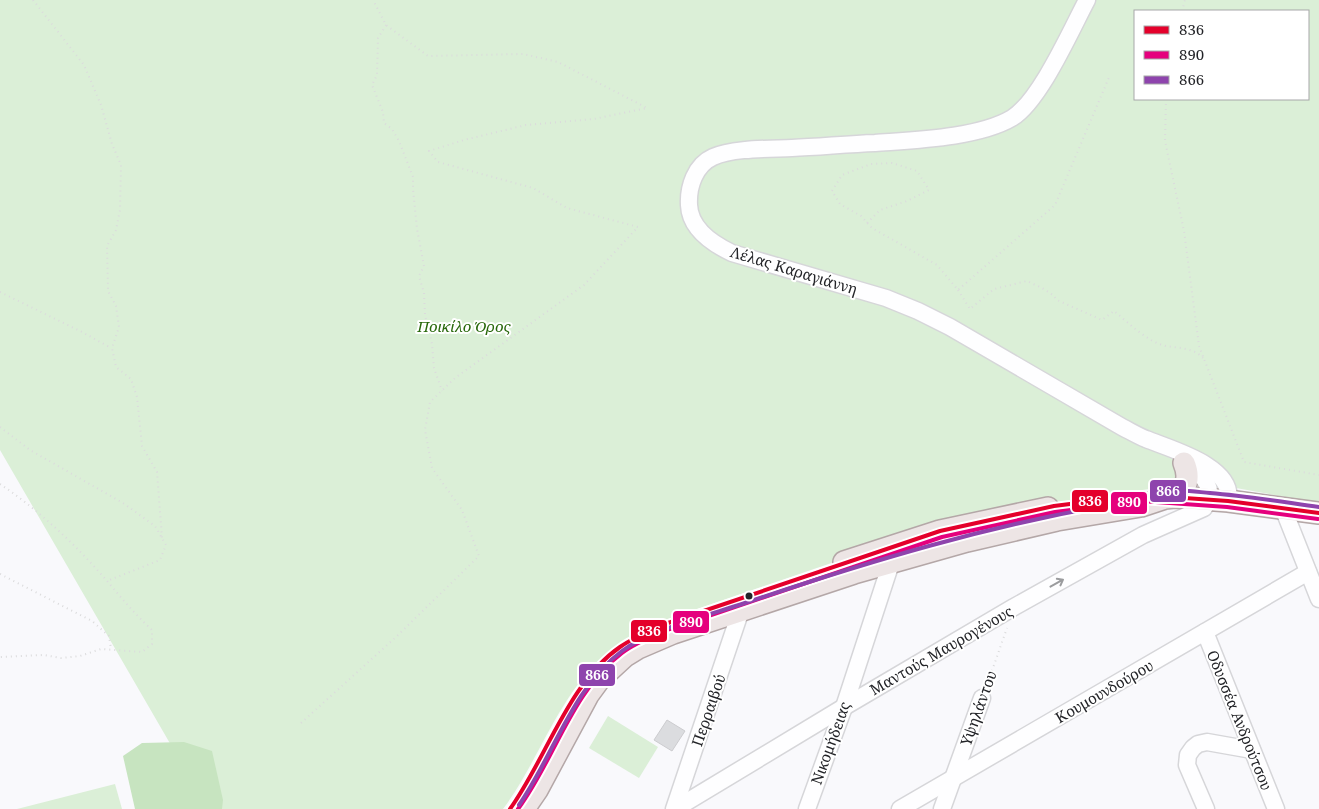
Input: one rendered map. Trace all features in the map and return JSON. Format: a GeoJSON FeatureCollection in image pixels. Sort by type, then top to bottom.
{"type":"FeatureCollection","features":[{"type":"Feature","properties":{"kind":"main road"},"geometry":{"type":"LineString","coordinates":[[524,809],[537,790],[588,695],[613,666],[626,656],[656,640],[741,610],[967,541],[1031,526],[1141,506],[1170,497],[1183,490],[1188,475],[1184,463]]}},
{"type":"Feature","properties":{"kind":"main road"},"geometry":{"type":"LineString","coordinates":[[510,809],[530,779],[585,681],[618,648],[652,630],[812,572],[940,531],[1054,506],[1141,495],[1218,500],[1319,513]]}},
{"type":"Feature","properties":{"kind":"street","name":"Λέλας Καραγιάννη"},"geometry":{"type":"LineString","coordinates":[[1087,0],[1034,96],[1012,118],[980,131],[929,139],[746,150],[713,157],[703,164],[690,186],[688,198],[689,211],[699,230],[709,240],[732,253],[886,298],[950,327],[1184,463],[1200,474],[1218,500],[1229,495],[1224,483],[1204,464],[1179,451],[1146,440]]}},
{"type":"Feature","properties":{"kind":"street","name":"Μαντούς Μαυρογένους"},"geometry":{"type":"LineString","coordinates":[[675,809],[1014,607],[1143,535],[1218,500]]}},
{"type":"Feature","properties":{"kind":"street"},"geometry":{"type":"LineString","coordinates":[[1283,508],[1319,599]]}},
{"type":"Feature","properties":{"kind":"street","name":"Νικομήδειας"},"geometry":{"type":"LineString","coordinates":[[807,809],[844,707],[891,563]]}},
{"type":"Feature","properties":{"kind":"street","name":"Κουμουνδούρου"},"geometry":{"type":"LineString","coordinates":[[900,809],[1308,572]]}},
{"type":"Feature","properties":{"kind":"street","name":"Περραιβού"},"geometry":{"type":"LineString","coordinates":[[675,809],[741,610]]}},
{"type":"Feature","properties":{"kind":"street","name":"Οδυσσέα Ανδρούτσου"},"geometry":{"type":"LineString","coordinates":[[1205,632],[1276,809]]}},
{"type":"Feature","properties":{"kind":"street","name":"Υψηλάντου"},"geometry":{"type":"LineString","coordinates":[[942,809],[982,698]]}},
{"type":"Feature","properties":{"kind":"street"},"geometry":{"type":"LineString","coordinates":[[1206,809],[1187,765],[1188,755],[1193,748],[1198,744],[1207,742],[1252,750]]}},
{"type":"Feature","properties":{"kind":"path"},"geometry":{"type":"LineString","coordinates":[[33,0],[84,66],[101,105],[112,144],[121,165],[120,210],[116,230],[107,246],[108,291],[116,306],[119,327],[112,348],[116,367],[131,379],[137,397],[142,446],[157,472],[162,538]]}},
{"type":"Feature","properties":{"kind":"path"},"geometry":{"type":"LineString","coordinates":[[301,723],[396,638],[479,556],[462,510],[432,468],[425,430],[430,402],[455,378],[584,285],[638,227],[567,208],[533,188],[438,162],[429,151],[464,140],[526,125],[594,119],[647,108],[558,62],[523,54],[428,56],[386,25],[373,0]]}},
{"type":"Feature","properties":{"kind":"path"},"geometry":{"type":"LineString","coordinates":[[386,25],[378,38],[377,75],[372,85],[384,112],[384,123],[392,129],[399,141],[413,177],[416,229],[424,266],[419,276],[424,293],[425,314],[432,344],[434,368],[442,391]]}},
{"type":"Feature","properties":{"kind":"path"},"geometry":{"type":"LineString","coordinates":[[958,290],[1055,205],[1110,75]]}},
{"type":"Feature","properties":{"kind":"path"},"geometry":{"type":"LineString","coordinates":[[1166,100],[1165,141],[1184,231],[1199,346],[1244,462],[1319,475]]}},
{"type":"Feature","properties":{"kind":"path"},"geometry":{"type":"LineString","coordinates":[[867,223],[880,210],[907,201],[929,190],[917,171],[892,163],[870,164],[842,175],[832,191],[840,204],[861,216],[867,223],[872,228],[937,265],[958,290],[970,310],[994,289],[1026,281],[1042,288],[1057,300],[1102,320],[1114,311],[1152,339],[1164,345],[1183,348],[1199,354],[1205,361]]}},
{"type":"Feature","properties":{"kind":"path"},"geometry":{"type":"LineString","coordinates":[[0,292],[112,348]]}},
{"type":"Feature","properties":{"kind":"path"},"geometry":{"type":"LineString","coordinates":[[0,427],[30,450],[123,503],[155,526],[166,545],[160,560],[107,581]]}},
{"type":"Feature","properties":{"kind":"path"},"geometry":{"type":"LineString","coordinates":[[0,484],[62,534],[107,581],[132,612],[152,630],[152,644],[142,652],[111,649],[61,658],[44,655],[0,657]]}},
{"type":"Feature","properties":{"kind":"path"},"geometry":{"type":"LineString","coordinates":[[0,574],[92,621],[109,636],[111,649]]}},
{"type":"Feature","properties":{"kind":"path","name":"Υψηλάντου"},"geometry":{"type":"LineString","coordinates":[[982,698],[1014,607]]}},
{"type":"Feature","properties":{"kind":"green space","name":"Ποικίλο Όρος"},"geometry":{"type":"Polygon","coordinates":[[[0,0],[1319,0],[1319,503],[1236,488],[1178,485],[1050,503],[849,557],[668,619],[618,645],[587,673],[561,710],[516,790],[503,809],[208,809],[0,450],[0,0]]]}},
{"type":"Feature","properties":{"kind":"green space"},"geometry":{"type":"Polygon","coordinates":[[[608,716],[658,747],[639,778],[589,748],[608,716]]]}},
{"type":"Feature","properties":{"kind":"green space"},"geometry":{"type":"Polygon","coordinates":[[[184,742],[212,751],[223,800],[222,809],[135,809],[123,756],[142,743],[184,742]]]}},
{"type":"Feature","properties":{"kind":"green space"},"geometry":{"type":"Polygon","coordinates":[[[115,784],[122,809],[17,809],[115,784]]]}},
{"type":"Feature","properties":{"kind":"building"},"geometry":{"type":"Polygon","coordinates":[[[667,720],[685,731],[672,751],[654,740],[667,720]]]}},
{"type":"Feature","properties":{"kind":"transit line","name":"866"},"geometry":{"type":"LineString","coordinates":[[519,805],[590,683],[622,651],[634,643],[665,629],[838,573],[977,533],[1138,500],[1169,491],[1224,494],[1319,507]]}},
{"type":"Feature","properties":{"kind":"transit line","name":"836"},"geometry":{"type":"LineString","coordinates":[[510,809],[535,768],[559,722],[586,680],[602,662],[620,647],[668,623],[940,531],[1054,506],[1141,495],[1228,501],[1319,513]]}},
{"type":"Feature","properties":{"kind":"transit line","name":"890"},"geometry":{"type":"LineString","coordinates":[[518,809],[543,769],[576,706],[604,669],[633,646],[670,629],[942,537],[1055,512],[1141,501],[1227,507],[1318,519]]}}]}
